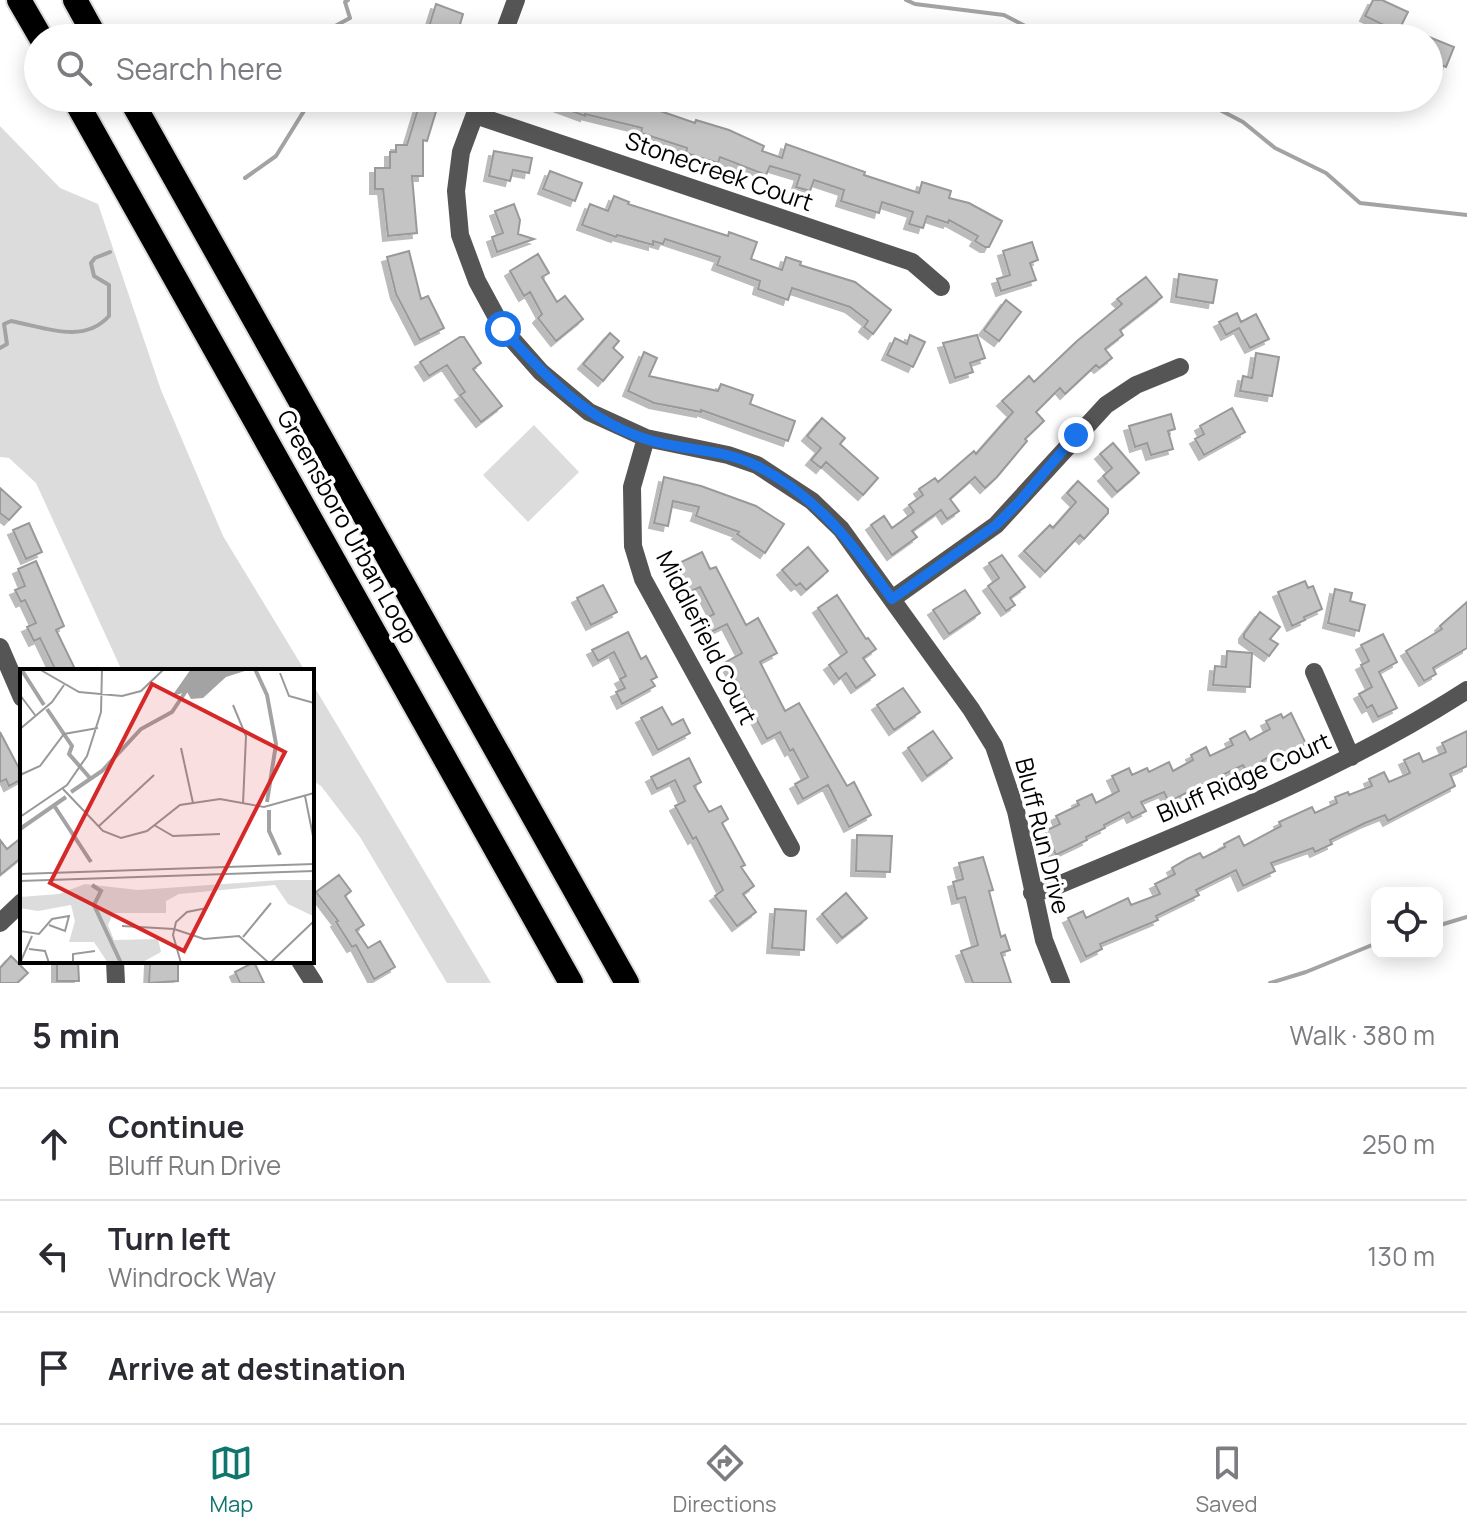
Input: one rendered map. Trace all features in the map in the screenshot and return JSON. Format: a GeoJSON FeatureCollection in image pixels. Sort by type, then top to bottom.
{"type":"FeatureCollection","features":[{"type":"Feature","properties":{"kind":"highway"},"geometry":{"type":"LineString","coordinates":[[19,0],[33,24]]}},
{"type":"Feature","properties":{"kind":"highway"},"geometry":{"type":"LineString","coordinates":[[75,0],[88,24]]}},
{"type":"Feature","properties":{"kind":"highway","name":"Greensboro Urban Loop"},"geometry":{"type":"LineString","coordinates":[[82,112],[571,983]]}},
{"type":"Feature","properties":{"kind":"highway","name":"Greensboro Urban Loop"},"geometry":{"type":"LineString","coordinates":[[138,112],[627,983]]}},
{"type":"Feature","properties":{"kind":"street"},"geometry":{"type":"LineString","coordinates":[[507,24],[516,0]]}},
{"type":"Feature","properties":{"kind":"street","name":"Bluff Run Drive"},"geometry":{"type":"LineString","coordinates":[[476,112],[461,152],[456,191],[460,235],[477,281],[503,329],[541,372],[589,412],[646,438],[728,455],[757,465],[812,501],[841,529],[971,709],[994,746],[1016,811],[1044,940],[1061,983]]}},
{"type":"Feature","properties":{"kind":"street","name":"Stonecreek Court"},"geometry":{"type":"LineString","coordinates":[[495,112],[912,262],[941,287]]}},
{"type":"Feature","properties":{"kind":"street"},"geometry":{"type":"LineString","coordinates":[[892,599],[996,525],[1106,405],[1136,385],[1180,367]]}},
{"type":"Feature","properties":{"kind":"street","name":"Middlefield Court"},"geometry":{"type":"LineString","coordinates":[[646,438],[632,487],[633,546],[643,579],[791,848]]}},
{"type":"Feature","properties":{"kind":"street"},"geometry":{"type":"LineString","coordinates":[[0,647],[20,693]]}},
{"type":"Feature","properties":{"kind":"street"},"geometry":{"type":"LineString","coordinates":[[1314,672],[1351,757]]}},
{"type":"Feature","properties":{"kind":"street","name":"Bluff Ridge Court"},"geometry":{"type":"LineString","coordinates":[[1032,893],[1049,889],[1234,811],[1351,757],[1467,690]]}},
{"type":"Feature","properties":{"kind":"street"},"geometry":{"type":"LineString","coordinates":[[0,923],[20,904]]}},
{"type":"Feature","properties":{"kind":"street"},"geometry":{"type":"LineString","coordinates":[[115,963],[116,983]]}},
{"type":"Feature","properties":{"kind":"street"},"geometry":{"type":"LineString","coordinates":[[301,963],[314,983]]}},
{"type":"Feature","properties":{"kind":"shaded area"},"geometry":{"type":"Polygon","coordinates":[[[0,126],[60,188],[98,204],[161,390],[223,536],[304,669],[121,669],[36,483],[9,458],[0,457],[0,126]]]}},
{"type":"Feature","properties":{"kind":"shaded area"},"geometry":{"type":"Polygon","coordinates":[[[534,425],[579,472],[528,522],[483,475],[534,425]]]}},
{"type":"Feature","properties":{"kind":"shaded area"},"geometry":{"type":"Polygon","coordinates":[[[314,686],[491,983],[447,983],[360,837],[321,786],[314,781],[314,686]]]}},
{"type":"Feature","properties":{"kind":"building"},"geometry":{"type":"Polygon","coordinates":[[[1373,0],[1382,0],[1408,12],[1402,24],[1382,24],[1365,16],[1373,0]]]}},
{"type":"Feature","properties":{"kind":"building"},"geometry":{"type":"Polygon","coordinates":[[[436,4],[463,14],[460,24],[430,24],[436,4]]]}},
{"type":"Feature","properties":{"kind":"building"},"geometry":{"type":"Polygon","coordinates":[[[1443,43],[1454,47],[1446,67],[1443,66],[1443,43]]]}},
{"type":"Feature","properties":{"kind":"building"},"geometry":{"type":"Polygon","coordinates":[[[417,112],[436,112],[427,141],[423,140],[423,176],[412,176],[417,233],[388,236],[383,189],[375,189],[375,168],[390,168],[390,152],[396,152],[396,145],[407,145],[417,112]]]}},
{"type":"Feature","properties":{"kind":"building"},"geometry":{"type":"Polygon","coordinates":[[[574,112],[663,112],[695,123],[696,120],[729,130],[764,146],[762,151],[782,158],[786,144],[919,193],[922,182],[951,191],[949,198],[969,203],[1002,221],[989,247],[985,247],[975,241],[978,236],[949,220],[948,223],[927,216],[923,228],[909,224],[913,212],[882,202],[879,213],[841,201],[844,190],[814,180],[810,191],[796,187],[800,175],[770,166],[766,175],[720,157],[718,163],[686,153],[687,148],[641,133],[642,128],[574,112]]]}},
{"type":"Feature","properties":{"kind":"building"},"geometry":{"type":"Polygon","coordinates":[[[494,151],[532,158],[529,173],[513,170],[510,181],[489,176],[494,151]]]}},
{"type":"Feature","properties":{"kind":"building"},"geometry":{"type":"Polygon","coordinates":[[[550,171],[582,183],[575,201],[543,189],[550,171]]]}},
{"type":"Feature","properties":{"kind":"building"},"geometry":{"type":"Polygon","coordinates":[[[614,196],[628,204],[728,236],[729,232],[757,242],[751,259],[782,270],[786,257],[801,262],[800,265],[855,282],[891,310],[873,334],[864,327],[868,321],[850,307],[792,288],[788,300],[758,289],[760,281],[717,265],[720,257],[665,239],[663,244],[653,241],[653,245],[582,225],[590,204],[608,211],[614,196]]]}},
{"type":"Feature","properties":{"kind":"building"},"geometry":{"type":"Polygon","coordinates":[[[514,204],[520,220],[518,234],[534,239],[497,252],[492,237],[503,233],[495,211],[514,204]]]}},
{"type":"Feature","properties":{"kind":"building"},"geometry":{"type":"Polygon","coordinates":[[[1032,242],[1038,260],[1030,263],[1036,280],[1001,291],[997,279],[1010,275],[1003,251],[1032,242]]]}},
{"type":"Feature","properties":{"kind":"building"},"geometry":{"type":"Polygon","coordinates":[[[409,251],[421,299],[428,296],[444,328],[420,340],[396,294],[387,257],[409,251]]]}},
{"type":"Feature","properties":{"kind":"building"},"geometry":{"type":"Polygon","coordinates":[[[538,254],[549,273],[542,277],[557,302],[565,296],[583,319],[556,341],[538,318],[542,314],[530,292],[524,296],[510,271],[538,254]]]}},
{"type":"Feature","properties":{"kind":"building"},"geometry":{"type":"Polygon","coordinates":[[[1179,274],[1217,280],[1213,303],[1176,297],[1179,274]]]}},
{"type":"Feature","properties":{"kind":"building"},"geometry":{"type":"Polygon","coordinates":[[[1146,277],[1162,297],[1120,330],[1123,335],[1105,349],[1112,358],[1099,368],[1096,365],[1065,394],[1060,388],[1036,412],[1044,421],[1025,439],[1027,441],[997,477],[985,488],[975,477],[950,499],[959,511],[947,519],[941,510],[912,531],[917,537],[892,555],[871,525],[884,516],[892,528],[914,512],[909,505],[923,495],[919,489],[935,478],[938,482],[974,451],[976,454],[1013,412],[1002,401],[1029,376],[1034,382],[1122,304],[1117,299],[1146,277]]]}},
{"type":"Feature","properties":{"kind":"building"},"geometry":{"type":"Polygon","coordinates":[[[1006,300],[1021,312],[999,341],[984,330],[1006,300]]]}},
{"type":"Feature","properties":{"kind":"building"},"geometry":{"type":"Polygon","coordinates":[[[1237,313],[1241,322],[1256,314],[1269,339],[1250,348],[1239,328],[1226,335],[1219,322],[1237,313]]]}},
{"type":"Feature","properties":{"kind":"building"},"geometry":{"type":"Polygon","coordinates":[[[610,333],[619,341],[613,348],[623,357],[603,381],[583,364],[610,333]]]}},
{"type":"Feature","properties":{"kind":"building"},"geometry":{"type":"Polygon","coordinates":[[[910,335],[925,342],[913,367],[887,355],[895,338],[907,344],[910,335]]]}},
{"type":"Feature","properties":{"kind":"building"},"geometry":{"type":"Polygon","coordinates":[[[977,335],[985,358],[970,363],[973,372],[955,378],[943,343],[977,335]]]}},
{"type":"Feature","properties":{"kind":"building"},"geometry":{"type":"Polygon","coordinates":[[[464,337],[481,363],[473,369],[502,406],[481,422],[460,395],[465,392],[447,365],[429,376],[420,362],[464,337]]]}},
{"type":"Feature","properties":{"kind":"building"},"geometry":{"type":"Polygon","coordinates":[[[644,352],[657,358],[649,376],[718,391],[721,384],[753,395],[750,404],[795,421],[788,441],[701,410],[654,403],[628,391],[644,352]]]}},
{"type":"Feature","properties":{"kind":"building"},"geometry":{"type":"Polygon","coordinates":[[[1256,353],[1279,357],[1272,396],[1240,391],[1243,376],[1252,378],[1256,353]]]}},
{"type":"Feature","properties":{"kind":"building"},"geometry":{"type":"Polygon","coordinates":[[[1232,408],[1245,432],[1204,455],[1195,439],[1204,434],[1200,426],[1232,408]]]}},
{"type":"Feature","properties":{"kind":"building"},"geometry":{"type":"Polygon","coordinates":[[[1171,414],[1175,429],[1168,431],[1173,449],[1151,455],[1147,443],[1135,447],[1129,426],[1171,414]]]}},
{"type":"Feature","properties":{"kind":"building"},"geometry":{"type":"Polygon","coordinates":[[[822,418],[845,438],[840,444],[878,478],[863,495],[826,462],[821,468],[811,460],[821,448],[807,436],[822,418]]]}},
{"type":"Feature","properties":{"kind":"building"},"geometry":{"type":"Polygon","coordinates":[[[1113,443],[1139,473],[1117,492],[1103,476],[1112,468],[1100,454],[1113,443]]]}},
{"type":"Feature","properties":{"kind":"building"},"geometry":{"type":"Polygon","coordinates":[[[664,477],[701,486],[756,506],[784,524],[765,553],[737,534],[739,532],[696,516],[699,507],[673,501],[668,526],[654,523],[664,477]]]}},
{"type":"Feature","properties":{"kind":"building"},"geometry":{"type":"Polygon","coordinates":[[[1078,481],[1108,509],[1108,513],[1084,539],[1080,535],[1045,572],[1024,551],[1050,525],[1053,528],[1076,502],[1067,493],[1078,481]]]}},
{"type":"Feature","properties":{"kind":"building"},"geometry":{"type":"Polygon","coordinates":[[[0,488],[21,507],[9,520],[0,513],[0,488]]]}},
{"type":"Feature","properties":{"kind":"building"},"geometry":{"type":"Polygon","coordinates":[[[29,523],[42,552],[26,559],[13,530],[29,523]]]}},
{"type":"Feature","properties":{"kind":"building"},"geometry":{"type":"Polygon","coordinates":[[[808,547],[828,571],[806,590],[800,583],[796,586],[782,570],[808,547]]]}},
{"type":"Feature","properties":{"kind":"building"},"geometry":{"type":"Polygon","coordinates":[[[702,552],[710,569],[716,567],[746,625],[758,618],[777,653],[760,662],[785,711],[799,703],[847,786],[854,782],[871,815],[849,827],[828,785],[803,799],[795,784],[808,777],[793,749],[790,751],[780,732],[767,739],[726,662],[742,653],[727,624],[709,633],[702,620],[714,614],[700,587],[687,593],[673,566],[702,552]]]}},
{"type":"Feature","properties":{"kind":"building"},"geometry":{"type":"Polygon","coordinates":[[[1002,555],[1025,587],[1010,598],[1015,605],[1006,611],[988,586],[999,578],[989,563],[1002,555]]]}},
{"type":"Feature","properties":{"kind":"building"},"geometry":{"type":"Polygon","coordinates":[[[36,561],[64,626],[56,630],[75,669],[55,669],[40,638],[34,641],[27,627],[36,623],[25,600],[21,602],[15,590],[25,586],[18,569],[36,561]]]}},
{"type":"Feature","properties":{"kind":"building"},"geometry":{"type":"Polygon","coordinates":[[[1305,581],[1308,588],[1313,586],[1322,609],[1292,626],[1278,592],[1305,581]]]}},
{"type":"Feature","properties":{"kind":"building"},"geometry":{"type":"Polygon","coordinates":[[[603,585],[617,612],[591,625],[577,598],[603,585]]]}},
{"type":"Feature","properties":{"kind":"building"},"geometry":{"type":"Polygon","coordinates":[[[1335,589],[1352,593],[1350,601],[1365,605],[1359,631],[1328,623],[1335,589]]]}},
{"type":"Feature","properties":{"kind":"building"},"geometry":{"type":"Polygon","coordinates":[[[965,590],[980,613],[949,634],[933,610],[965,590]]]}},
{"type":"Feature","properties":{"kind":"building"},"geometry":{"type":"Polygon","coordinates":[[[837,595],[876,649],[863,658],[875,675],[856,688],[846,673],[839,679],[829,665],[847,652],[818,608],[837,595]]]}},
{"type":"Feature","properties":{"kind":"building"},"geometry":{"type":"Polygon","coordinates":[[[1467,602],[1467,648],[1433,668],[1436,674],[1424,681],[1406,651],[1442,629],[1440,626],[1467,602]]]}},
{"type":"Feature","properties":{"kind":"building"},"geometry":{"type":"Polygon","coordinates":[[[1260,612],[1280,627],[1270,639],[1278,644],[1269,656],[1244,638],[1260,612]]]}},
{"type":"Feature","properties":{"kind":"building"},"geometry":{"type":"Polygon","coordinates":[[[628,632],[641,659],[646,656],[657,677],[651,680],[655,686],[622,704],[616,692],[625,688],[620,679],[626,676],[614,652],[598,661],[592,650],[628,632]]]}},
{"type":"Feature","properties":{"kind":"building"},"geometry":{"type":"Polygon","coordinates":[[[1383,634],[1397,662],[1379,672],[1397,708],[1378,717],[1372,705],[1367,708],[1359,694],[1372,687],[1361,665],[1369,661],[1361,645],[1383,634]]]}},
{"type":"Feature","properties":{"kind":"building"},"geometry":{"type":"Polygon","coordinates":[[[1227,651],[1252,653],[1250,687],[1213,685],[1215,666],[1226,667],[1227,651]]]}},
{"type":"Feature","properties":{"kind":"building"},"geometry":{"type":"Polygon","coordinates":[[[903,688],[920,712],[894,730],[877,705],[903,688]]]}},
{"type":"Feature","properties":{"kind":"building"},"geometry":{"type":"Polygon","coordinates":[[[662,707],[672,725],[683,719],[690,733],[658,750],[641,718],[662,707]]]}},
{"type":"Feature","properties":{"kind":"building"},"geometry":{"type":"Polygon","coordinates":[[[1291,713],[1306,744],[1283,756],[1280,750],[1246,771],[1243,765],[1218,777],[1220,781],[1206,787],[1205,783],[1169,802],[1164,792],[1141,802],[1146,811],[1132,818],[1129,812],[1086,837],[1087,840],[1056,855],[1045,831],[1060,824],[1056,816],[1079,805],[1077,801],[1092,794],[1096,803],[1119,791],[1112,776],[1129,768],[1132,775],[1147,768],[1149,772],[1169,762],[1173,771],[1193,760],[1191,755],[1206,747],[1210,756],[1233,745],[1230,739],[1245,731],[1250,740],[1270,729],[1266,721],[1291,713]]]}},
{"type":"Feature","properties":{"kind":"building"},"geometry":{"type":"Polygon","coordinates":[[[933,731],[952,758],[927,776],[908,748],[933,731]]]}},
{"type":"Feature","properties":{"kind":"building"},"geometry":{"type":"Polygon","coordinates":[[[1467,731],[1467,766],[1450,774],[1455,786],[1388,821],[1385,815],[1365,823],[1330,840],[1332,844],[1315,852],[1313,848],[1271,863],[1275,871],[1243,886],[1236,870],[1196,890],[1199,895],[1156,916],[1158,920],[1100,944],[1102,949],[1086,957],[1068,918],[1083,911],[1086,918],[1128,898],[1131,905],[1160,894],[1155,884],[1175,874],[1172,868],[1187,859],[1200,853],[1203,858],[1239,836],[1244,846],[1281,826],[1279,822],[1312,807],[1315,813],[1337,803],[1335,797],[1372,786],[1369,779],[1384,772],[1389,782],[1410,773],[1404,760],[1419,753],[1423,762],[1446,752],[1442,743],[1467,731]]]}},
{"type":"Feature","properties":{"kind":"building"},"geometry":{"type":"Polygon","coordinates":[[[0,732],[20,770],[20,780],[9,786],[6,779],[0,782],[0,732]]]}},
{"type":"Feature","properties":{"kind":"building"},"geometry":{"type":"Polygon","coordinates":[[[689,758],[701,782],[694,786],[709,812],[721,806],[728,819],[722,823],[745,865],[741,867],[754,886],[743,894],[756,912],[737,926],[715,896],[723,890],[696,837],[693,839],[675,806],[685,801],[675,780],[657,789],[651,777],[689,758]]]}},
{"type":"Feature","properties":{"kind":"building"},"geometry":{"type":"Polygon","coordinates":[[[857,835],[892,836],[890,872],[856,871],[857,835]]]}},
{"type":"Feature","properties":{"kind":"building"},"geometry":{"type":"Polygon","coordinates":[[[20,839],[20,859],[0,875],[0,840],[7,849],[20,839]]]}},
{"type":"Feature","properties":{"kind":"building"},"geometry":{"type":"Polygon","coordinates":[[[983,857],[993,890],[989,891],[1001,937],[1005,935],[1010,950],[1001,953],[1011,983],[973,983],[961,951],[978,945],[965,897],[957,899],[953,882],[963,879],[959,863],[983,857]]]}},
{"type":"Feature","properties":{"kind":"building"},"geometry":{"type":"Polygon","coordinates":[[[339,875],[351,891],[345,896],[364,925],[356,930],[368,948],[380,941],[395,967],[374,979],[356,945],[352,947],[338,921],[316,892],[339,875]]]}},
{"type":"Feature","properties":{"kind":"building"},"geometry":{"type":"Polygon","coordinates":[[[846,893],[867,918],[842,938],[822,914],[846,893]]]}},
{"type":"Feature","properties":{"kind":"building"},"geometry":{"type":"Polygon","coordinates":[[[775,909],[806,911],[804,950],[772,948],[775,909]]]}},
{"type":"Feature","properties":{"kind":"building"},"geometry":{"type":"Polygon","coordinates":[[[11,956],[28,973],[17,983],[0,983],[0,968],[11,956]]]}},
{"type":"Feature","properties":{"kind":"building"},"geometry":{"type":"Polygon","coordinates":[[[57,963],[78,963],[79,981],[57,981],[57,963]]]}},
{"type":"Feature","properties":{"kind":"building"},"geometry":{"type":"Polygon","coordinates":[[[150,963],[178,963],[178,981],[149,983],[150,963]]]}},
{"type":"Feature","properties":{"kind":"building"},"geometry":{"type":"Polygon","coordinates":[[[254,963],[264,983],[240,983],[235,972],[254,963]]]}},
{"type":"Feature","properties":{"kind":"waterway"},"geometry":{"type":"LineString","coordinates":[[339,24],[350,18],[345,2],[348,0]]}},
{"type":"Feature","properties":{"kind":"waterway"},"geometry":{"type":"LineString","coordinates":[[906,0],[915,4],[1004,15],[1021,24]]}},
{"type":"Feature","properties":{"kind":"waterway"},"geometry":{"type":"LineString","coordinates":[[245,178],[276,156],[303,112]]}},
{"type":"Feature","properties":{"kind":"waterway"},"geometry":{"type":"LineString","coordinates":[[1224,112],[1243,122],[1275,148],[1326,173],[1360,203],[1467,215]]}},
{"type":"Feature","properties":{"kind":"waterway"},"geometry":{"type":"LineString","coordinates":[[0,348],[7,344],[4,324],[11,321],[63,332],[87,330],[99,325],[109,316],[109,285],[94,276],[91,263],[110,252]]}},
{"type":"Feature","properties":{"kind":"waterway"},"geometry":{"type":"LineString","coordinates":[[1443,924],[1467,917]]}},
{"type":"Feature","properties":{"kind":"waterway"},"geometry":{"type":"LineString","coordinates":[[1270,983],[1371,945]]}},
{"type":"Feature","properties":{"kind":"route"},"geometry":{"type":"LineString","coordinates":[[503,329],[541,372],[589,412],[646,438],[728,455],[757,465],[783,480],[812,501],[841,529],[892,599],[996,525],[1076,435]]}}]}
